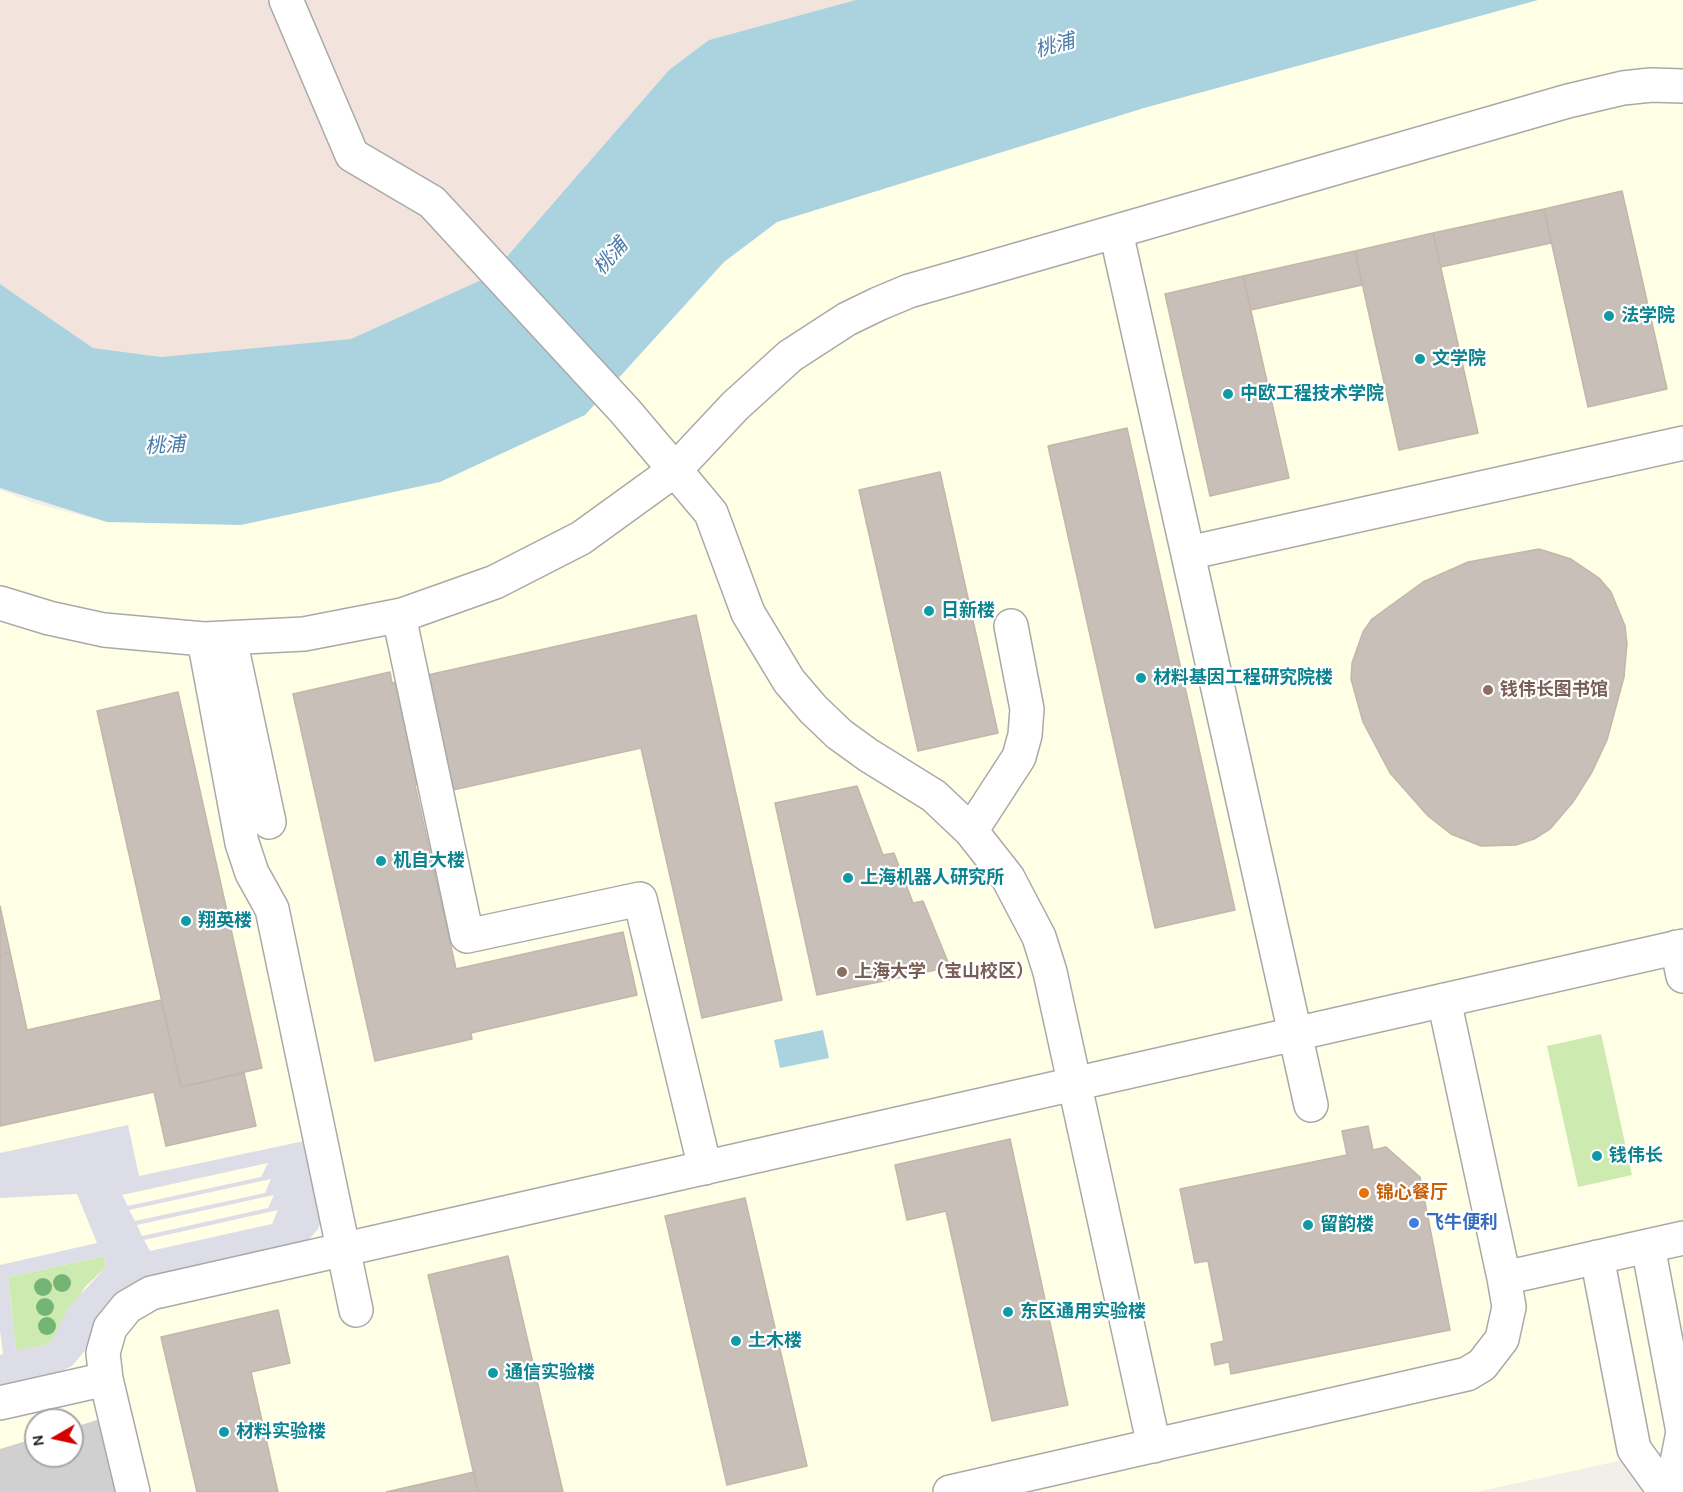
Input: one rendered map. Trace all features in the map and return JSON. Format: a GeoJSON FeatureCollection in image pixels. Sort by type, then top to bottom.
{"type":"FeatureCollection","features":[{"type":"Feature","properties":{"kind":"street"},"geometry":{"type":"LineString","coordinates":[[286,0],[352,155],[432,202],[625,411],[711,513],[748,613],[789,681],[813,710],[839,734],[934,796],[970,831],[1008,878],[1039,937],[1050,972],[1154,1446]]}},
{"type":"Feature","properties":{"kind":"street"},"geometry":{"type":"LineString","coordinates":[[0,603],[49,618],[104,630],[217,639],[304,634],[399,615],[450,600],[538,562],[580,538],[675,470],[761,380],[790,356],[847,319],[909,291],[1569,101],[1623,88],[1651,85],[1683,87]]}},
{"type":"Feature","properties":{"kind":"street"},"geometry":{"type":"LineString","coordinates":[[1116,232],[1311,1105]]}},
{"type":"Feature","properties":{"kind":"street"},"geometry":{"type":"LineString","coordinates":[[1188,553],[1683,443]]}},
{"type":"Feature","properties":{"kind":"street"},"geometry":{"type":"LineString","coordinates":[[399,615],[467,936],[640,899],[705,1168]]}},
{"type":"Feature","properties":{"kind":"street"},"geometry":{"type":"LineString","coordinates":[[970,831],[1019,757],[1025,735],[1027,709],[1011,626]]}},
{"type":"Feature","properties":{"kind":"street"},"geometry":{"type":"LineString","coordinates":[[217,639],[268,822]]}},
{"type":"Feature","properties":{"kind":"street"},"geometry":{"type":"LineString","coordinates":[[217,639],[242,843],[252,873],[272,909],[356,1310]]}},
{"type":"Feature","properties":{"kind":"street"},"geometry":{"type":"LineString","coordinates":[[133,1492],[102,1353],[105,1341],[118,1317],[138,1299],[151,1293],[1444,1000],[1681,956]]}},
{"type":"Feature","properties":{"kind":"street"},"geometry":{"type":"LineString","coordinates":[[950,1492],[1467,1374],[1482,1365],[1502,1339],[1509,1307],[1444,1000]]}},
{"type":"Feature","properties":{"kind":"street"},"geometry":{"type":"LineString","coordinates":[[1504,1278],[1683,1238]]}},
{"type":"Feature","properties":{"kind":"street"},"geometry":{"type":"LineString","coordinates":[[1648,1246],[1683,1432],[1671,1492]]}},
{"type":"Feature","properties":{"kind":"street"},"geometry":{"type":"LineString","coordinates":[[1597,1257],[1634,1449],[1665,1492]]}},
{"type":"Feature","properties":{"kind":"street"},"geometry":{"type":"LineString","coordinates":[[0,1403],[106,1379]]}},
{"type":"Feature","properties":{"kind":"shaded area"},"geometry":{"type":"Polygon","coordinates":[[[0,0],[856,0],[709,40],[669,70],[490,276],[351,339],[161,357],[93,348],[0,284],[0,0]]]}},
{"type":"Feature","properties":{"kind":"shaded area","name":"上海大学（宝山校区）"},"geometry":{"type":"Polygon","coordinates":[[[1538,0],[1683,0],[1683,1447],[1476,1492],[119,1492],[100,1419],[84,1424],[84,1408],[24,1408],[24,1442],[0,1449],[0,490],[37,504],[107,522],[585,415],[724,262],[777,222],[1144,108],[1538,0]]]}},
{"type":"Feature","properties":{"kind":"shaded area"},"geometry":{"type":"Polygon","coordinates":[[[128,1125],[139,1176],[309,1140],[322,1218],[318,1229],[305,1244],[120,1293],[103,1311],[89,1346],[72,1366],[59,1372],[0,1385],[0,1355],[3,1354],[0,1331],[0,1265],[97,1243],[77,1194],[0,1198],[0,1153],[128,1125]],[[268,1163],[122,1195],[128,1206],[261,1177],[268,1163]],[[271,1179],[129,1210],[135,1221],[265,1193],[271,1179]],[[274,1195],[137,1225],[142,1236],[268,1208],[274,1195]],[[278,1210],[144,1240],[150,1251],[272,1224],[278,1210]],[[104,1256],[8,1277],[16,1350],[46,1345],[52,1341],[68,1308],[106,1267],[104,1256]]]}},
{"type":"Feature","properties":{"kind":"shaded area"},"geometry":{"type":"Polygon","coordinates":[[[100,1419],[118,1492],[0,1492],[0,1449],[24,1442],[24,1468],[84,1468],[84,1424],[100,1419]]]}},
{"type":"Feature","properties":{"kind":"green space"},"geometry":{"type":"Polygon","coordinates":[[[1601,1034],[1632,1175],[1578,1187],[1547,1046],[1601,1034]]]}},
{"type":"Feature","properties":{"kind":"green space"},"geometry":{"type":"Polygon","coordinates":[[[104,1256],[106,1267],[85,1287],[52,1341],[46,1345],[16,1351],[8,1277],[104,1256]]]}},
{"type":"Feature","properties":{"kind":"water","name":"桃浦"},"geometry":{"type":"Polygon","coordinates":[[[856,0],[1538,0],[1144,108],[777,222],[724,262],[585,415],[440,482],[241,525],[107,522],[0,488],[0,284],[93,348],[161,357],[351,339],[490,276],[669,70],[709,40],[856,0]]]}},
{"type":"Feature","properties":{"kind":"water"},"geometry":{"type":"Polygon","coordinates":[[[823,1030],[829,1058],[780,1068],[774,1040],[823,1030]]]}},
{"type":"Feature","properties":{"kind":"building","name":"法学院"},"geometry":{"type":"Polygon","coordinates":[[[1622,191],[1667,389],[1588,407],[1544,209],[1622,191]]]}},
{"type":"Feature","properties":{"kind":"building"},"geometry":{"type":"Polygon","coordinates":[[[1544,209],[1551,243],[1441,267],[1433,233],[1544,209]]]}},
{"type":"Feature","properties":{"kind":"building","name":"文学院"},"geometry":{"type":"Polygon","coordinates":[[[1433,233],[1478,433],[1399,450],[1355,251],[1433,233]]]}},
{"type":"Feature","properties":{"kind":"building"},"geometry":{"type":"Polygon","coordinates":[[[1355,251],[1362,285],[1251,310],[1243,276],[1355,251]]]}},
{"type":"Feature","properties":{"kind":"building","name":"中欧工程技术学院"},"geometry":{"type":"Polygon","coordinates":[[[1243,276],[1289,478],[1210,496],[1165,294],[1243,276]]]}},
{"type":"Feature","properties":{"kind":"building","name":"材料基因工程研究院楼"},"geometry":{"type":"Polygon","coordinates":[[[1127,428],[1235,910],[1155,928],[1048,446],[1127,428]]]}},
{"type":"Feature","properties":{"kind":"building","name":"日新楼"},"geometry":{"type":"Polygon","coordinates":[[[940,472],[998,733],[918,751],[859,490],[940,472]]]}},
{"type":"Feature","properties":{"kind":"building","name":"钱伟长图书馆"},"geometry":{"type":"Polygon","coordinates":[[[1539,549],[1571,559],[1599,578],[1611,592],[1625,626],[1627,644],[1624,677],[1607,740],[1592,772],[1573,802],[1550,829],[1534,839],[1516,845],[1481,846],[1451,834],[1428,816],[1390,773],[1363,722],[1351,679],[1352,663],[1363,632],[1372,619],[1423,582],[1468,562],[1539,549]]]}},
{"type":"Feature","properties":{"kind":"building","name":"机自大楼"},"geometry":{"type":"Polygon","coordinates":[[[696,615],[782,1000],[702,1018],[641,748],[453,790],[450,777],[415,785],[456,969],[623,932],[637,995],[471,1033],[472,1039],[375,1061],[293,694],[390,672],[392,683],[696,615]]]}},
{"type":"Feature","properties":{"kind":"building","name":"翔英楼"},"geometry":{"type":"Polygon","coordinates":[[[178,692],[262,1068],[181,1087],[97,711],[178,692]]]}},
{"type":"Feature","properties":{"kind":"building","name":"上海机器人研究所"},"geometry":{"type":"Polygon","coordinates":[[[857,786],[883,855],[894,853],[913,903],[923,901],[950,967],[817,995],[775,803],[857,786]]]}},
{"type":"Feature","properties":{"kind":"building"},"geometry":{"type":"Polygon","coordinates":[[[0,906],[10,952],[0,955],[0,906]]]}},
{"type":"Feature","properties":{"kind":"building"},"geometry":{"type":"Polygon","coordinates":[[[10,952],[27,1030],[161,1000],[181,1087],[244,1073],[256,1126],[166,1146],[154,1092],[0,1126],[0,955],[10,952]]]}},
{"type":"Feature","properties":{"kind":"building","name":"留韵楼"},"geometry":{"type":"Polygon","coordinates":[[[1368,1126],[1373,1150],[1386,1147],[1420,1177],[1450,1330],[1231,1374],[1229,1362],[1215,1365],[1211,1344],[1224,1341],[1208,1261],[1195,1263],[1180,1189],[1347,1155],[1342,1131],[1368,1126]]]}},
{"type":"Feature","properties":{"kind":"building","name":"东区通用实验楼"},"geometry":{"type":"Polygon","coordinates":[[[1010,1139],[1068,1405],[992,1421],[946,1211],[907,1220],[895,1165],[1010,1139]]]}},
{"type":"Feature","properties":{"kind":"building","name":"土木楼"},"geometry":{"type":"Polygon","coordinates":[[[745,1198],[807,1466],[727,1485],[665,1216],[745,1198]]]}},
{"type":"Feature","properties":{"kind":"building","name":"通信实验楼"},"geometry":{"type":"Polygon","coordinates":[[[508,1256],[563,1492],[478,1492],[428,1275],[508,1256]]]}},
{"type":"Feature","properties":{"kind":"building","name":"材料实验楼"},"geometry":{"type":"Polygon","coordinates":[[[278,1310],[290,1363],[251,1372],[278,1492],[197,1492],[161,1337],[278,1310]]]}},
{"type":"Feature","properties":{"kind":"building"},"geometry":{"type":"Polygon","coordinates":[[[474,1472],[478,1492],[386,1492],[474,1472]]]}},
{"type":"Feature","properties":{"kind":"place","name":"法学院"},"geometry":{"type":"Point","coordinates":[1609,316]}},
{"type":"Feature","properties":{"kind":"place","name":"文学院"},"geometry":{"type":"Point","coordinates":[1420,359]}},
{"type":"Feature","properties":{"kind":"place","name":"中欧工程技术学院"},"geometry":{"type":"Point","coordinates":[1228,394]}},
{"type":"Feature","properties":{"kind":"place","name":"日新楼"},"geometry":{"type":"Point","coordinates":[929,611]}},
{"type":"Feature","properties":{"kind":"place","name":"材料基因工程研究院楼"},"geometry":{"type":"Point","coordinates":[1141,678]}},
{"type":"Feature","properties":{"kind":"place","name":"钱伟长图书馆"},"geometry":{"type":"Point","coordinates":[1488,690]}},
{"type":"Feature","properties":{"kind":"place","name":"机自大楼"},"geometry":{"type":"Point","coordinates":[381,861]}},
{"type":"Feature","properties":{"kind":"place","name":"上海机器人研究所"},"geometry":{"type":"Point","coordinates":[848,878]}},
{"type":"Feature","properties":{"kind":"place","name":"翔英楼"},"geometry":{"type":"Point","coordinates":[186,921]}},
{"type":"Feature","properties":{"kind":"place","name":"上海大学（宝山校区）"},"geometry":{"type":"Point","coordinates":[842,972]}},
{"type":"Feature","properties":{"kind":"place","name":"钱伟长"},"geometry":{"type":"Point","coordinates":[1597,1156]}},
{"type":"Feature","properties":{"kind":"place","name":"锦心餐厅"},"geometry":{"type":"Point","coordinates":[1364,1193]}},
{"type":"Feature","properties":{"kind":"place","name":"飞牛便利"},"geometry":{"type":"Point","coordinates":[1414,1223]}},
{"type":"Feature","properties":{"kind":"place","name":"留韵楼"},"geometry":{"type":"Point","coordinates":[1308,1225]}},
{"type":"Feature","properties":{"kind":"place","name":"东区通用实验楼"},"geometry":{"type":"Point","coordinates":[1008,1312]}},
{"type":"Feature","properties":{"kind":"place","name":"土木楼"},"geometry":{"type":"Point","coordinates":[736,1341]}},
{"type":"Feature","properties":{"kind":"place","name":"通信实验楼"},"geometry":{"type":"Point","coordinates":[493,1373]}},
{"type":"Feature","properties":{"kind":"place","name":"材料实验楼"},"geometry":{"type":"Point","coordinates":[224,1432]}}]}
